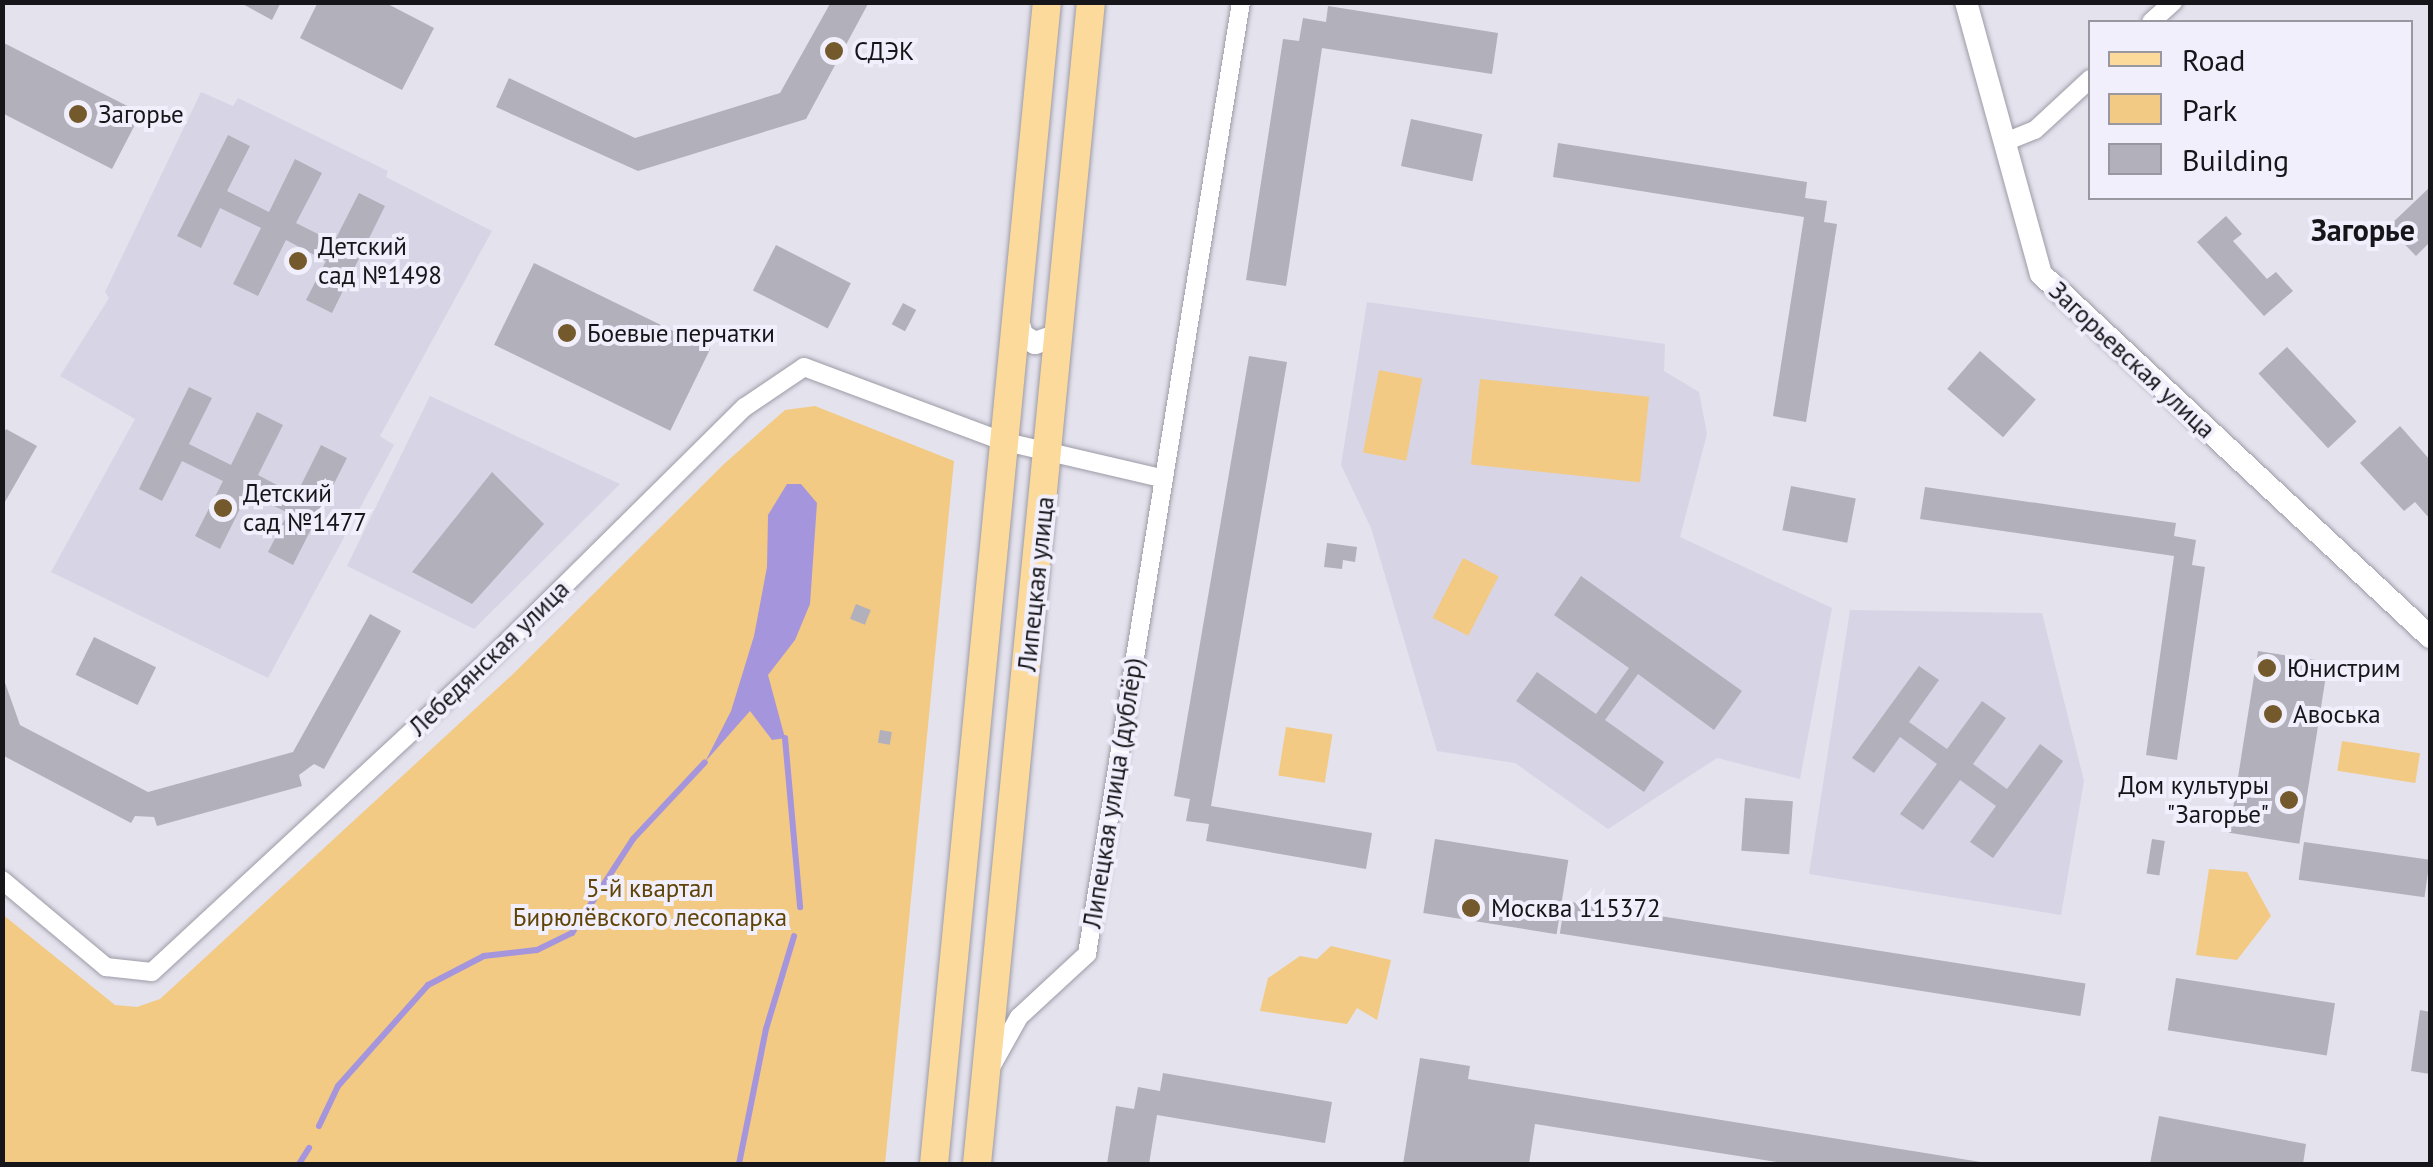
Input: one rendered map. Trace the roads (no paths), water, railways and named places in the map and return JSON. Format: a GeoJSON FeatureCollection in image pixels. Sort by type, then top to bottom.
{"type":"FeatureCollection","features":[{"type":"Feature","properties":{"kind":"main road","name":"Липецкая улица"},"geometry":{"type":"LineString","coordinates":[[934,1164],[1047,2]]}},
{"type":"Feature","properties":{"kind":"main road","name":"Липецкая улица"},"geometry":{"type":"LineString","coordinates":[[977,1164],[1091,2]]}},
{"type":"Feature","properties":{"kind":"street","name":"Липецкая улица (дублёр)"},"geometry":{"type":"LineString","coordinates":[[988,1072],[1019,1016],[1088,954],[1161,478],[1242,2]]}},
{"type":"Feature","properties":{"kind":"street","name":"Загорьевская улица"},"geometry":{"type":"LineString","coordinates":[[1966,2],[2041,274],[2430,637]]}},
{"type":"Feature","properties":{"kind":"street"},"geometry":{"type":"LineString","coordinates":[[2153,20],[2173,2]]}},
{"type":"Feature","properties":{"kind":"street"},"geometry":{"type":"LineString","coordinates":[[2005,142],[2035,130],[2088,81]]}},
{"type":"Feature","properties":{"kind":"street"},"geometry":{"type":"LineString","coordinates":[[1017,318],[1022,335],[1035,343],[1055,336],[1062,322]]}},
{"type":"Feature","properties":{"kind":"street","name":"Лебедянская улица"},"geometry":{"type":"LineString","coordinates":[[2,880],[106,967],[152,972],[493,656],[745,407],[804,367],[1002,442]]}},
{"type":"Feature","properties":{"kind":"street"},"geometry":{"type":"LineString","coordinates":[[1002,442],[1048,456],[1161,478]]}},
{"type":"Feature","properties":{"kind":"waterway"},"geometry":{"type":"LineString","coordinates":[[785,738],[800,907]]}},
{"type":"Feature","properties":{"kind":"waterway"},"geometry":{"type":"LineString","coordinates":[[319,1126],[338,1086],[428,985],[484,956],[537,950],[572,933],[633,839],[705,762]]}},
{"type":"Feature","properties":{"kind":"waterway"},"geometry":{"type":"LineString","coordinates":[[739,1164],[766,1029],[794,936]]}},
{"type":"Feature","properties":{"kind":"waterway"},"geometry":{"type":"LineString","coordinates":[[299,1164],[309,1148]]}},
{"type":"Feature","properties":{"kind":"place","name":"СДЭК"},"geometry":{"type":"Point","coordinates":[834,51]}},
{"type":"Feature","properties":{"kind":"place","name":"Загорье"},"geometry":{"type":"Point","coordinates":[78,114]}},
{"type":"Feature","properties":{"kind":"place","name":"Детский сад №1498"},"geometry":{"type":"Point","coordinates":[298,261]}},
{"type":"Feature","properties":{"kind":"place","name":"Боевые перчатки"},"geometry":{"type":"Point","coordinates":[567,333]}},
{"type":"Feature","properties":{"kind":"place","name":"Детский сад №1477"},"geometry":{"type":"Point","coordinates":[223,508]}},
{"type":"Feature","properties":{"kind":"place","name":"Юнистрим"},"geometry":{"type":"Point","coordinates":[2267,668]}},
{"type":"Feature","properties":{"kind":"place","name":"Авоська"},"geometry":{"type":"Point","coordinates":[2273,714]}},
{"type":"Feature","properties":{"kind":"place","name":"Дом культуры \"Загорье\""},"geometry":{"type":"Point","coordinates":[2289,800]}},
{"type":"Feature","properties":{"kind":"place","name":"Москва 115372"},"geometry":{"type":"Point","coordinates":[1471,908]}},
{"type":"Feature","properties":{"kind":"district","name":"Загорье"},"geometry":{"type":"Point","coordinates":[2363,230]}},
{"type":"Feature","properties":{"kind":"park label","name":"5-й квартал Бирюлёвского лесопарка"},"geometry":{"type":"Point","coordinates":[650,904]}}]}
